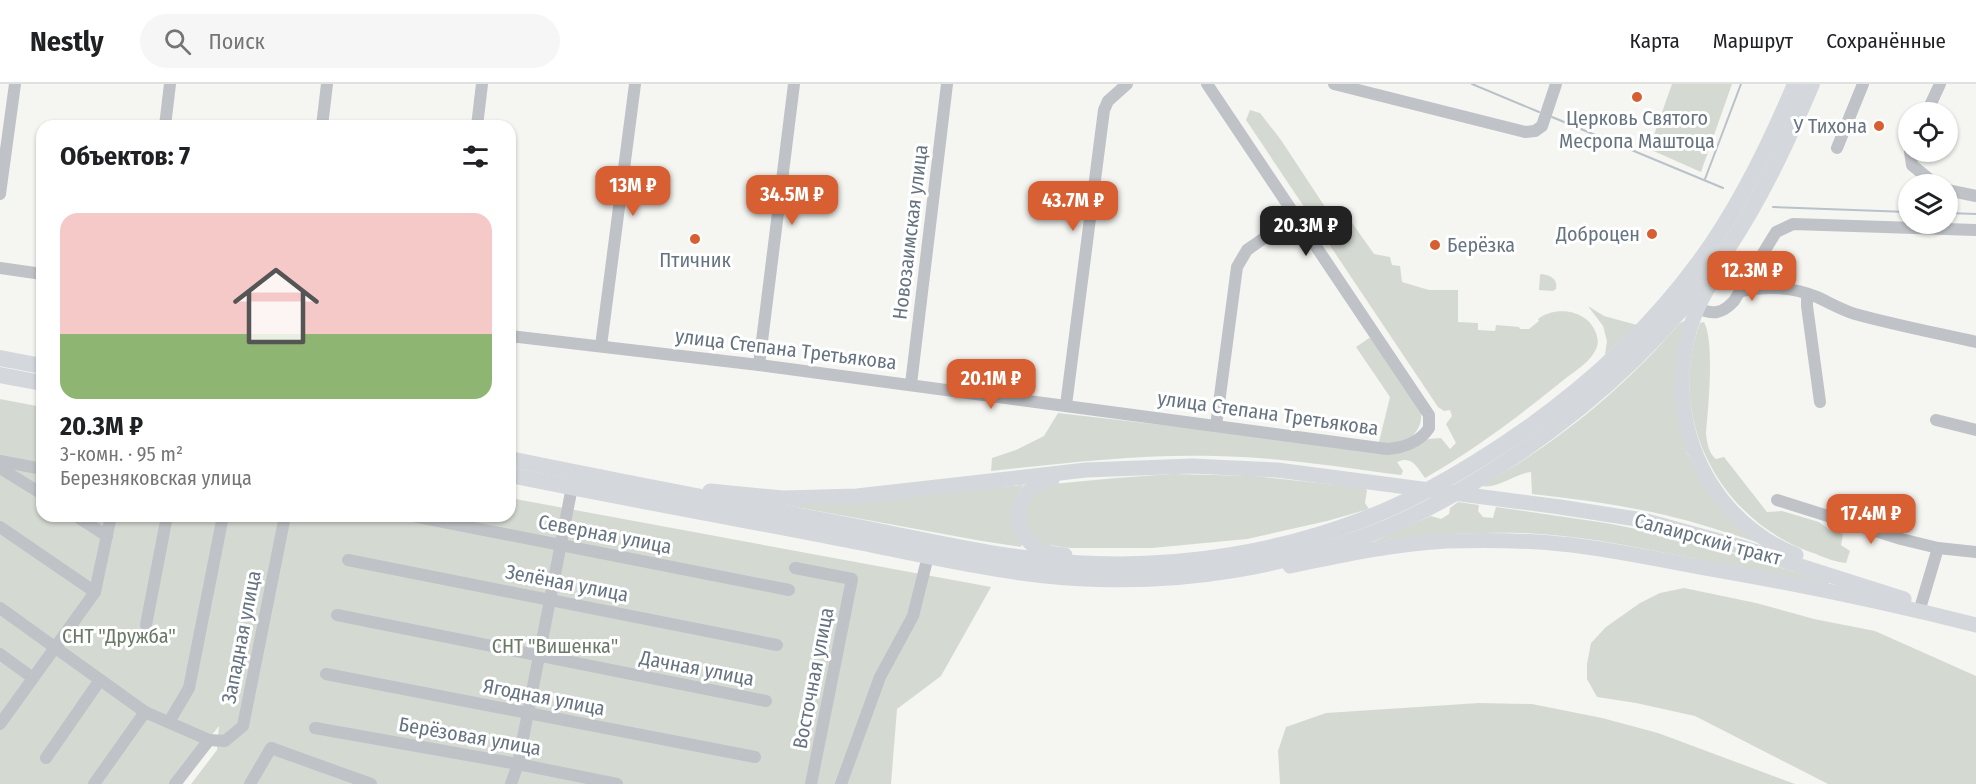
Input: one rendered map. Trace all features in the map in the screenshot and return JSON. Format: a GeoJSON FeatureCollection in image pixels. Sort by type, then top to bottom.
{"type":"FeatureCollection","features":[{"type":"Feature","properties":{"kind":"highway"},"geometry":{"type":"LineString","coordinates":[[516,460],[940,543],[1041,560],[1099,564],[1154,563],[1281,545],[1363,520],[1426,491],[1514,438],[1560,406],[1588,382],[1654,318],[1712,244],[1756,170],[1795,84]]}},
{"type":"Feature","properties":{"kind":"highway"},"geometry":{"type":"LineString","coordinates":[[516,476],[1015,572],[1099,579],[1154,579],[1269,563],[1335,546],[1378,531],[1467,486],[1530,446],[1598,394],[1631,363],[1667,326],[1725,251],[1758,200],[1812,84]]}},
{"type":"Feature","properties":{"kind":"highway"},"geometry":{"type":"LineString","coordinates":[[0,358],[36,365]]}},
{"type":"Feature","properties":{"kind":"highway"},"geometry":{"type":"LineString","coordinates":[[0,375],[36,382]]}},
{"type":"Feature","properties":{"kind":"main road"},"geometry":{"type":"LineString","coordinates":[[1819,84],[1771,188],[1697,308],[1688,332],[1683,360],[1683,405],[1692,445],[1716,490],[1752,530],[1784,550],[1904,599],[1976,625]]}},
{"type":"Feature","properties":{"kind":"main road"},"geometry":{"type":"LineString","coordinates":[[534,464],[642,479],[724,494],[783,498],[887,494],[1050,474],[1145,467]]}},
{"type":"Feature","properties":{"kind":"main road"},"geometry":{"type":"LineString","coordinates":[[1145,467],[1039,483],[1025,494],[1019,506],[1018,520],[1024,535],[1035,547],[1047,552],[1100,557],[1153,556],[1281,545]]}},
{"type":"Feature","properties":{"kind":"main road","name":"Салаирский тракт"},"geometry":{"type":"LineString","coordinates":[[1145,467],[1249,467],[1388,483],[1605,513],[1680,529],[1904,599]]}},
{"type":"Feature","properties":{"kind":"main road"},"geometry":{"type":"LineString","coordinates":[[1099,579],[1187,582],[1239,576],[1379,548],[1457,541],[1522,541],[1604,549],[1744,574],[1892,604],[1976,625]]}},
{"type":"Feature","properties":{"kind":"street"},"geometry":{"type":"LineString","coordinates":[[0,194],[15,84]]}},
{"type":"Feature","properties":{"kind":"street"},"geometry":{"type":"LineString","coordinates":[[166,120],[170,84]]}},
{"type":"Feature","properties":{"kind":"street"},"geometry":{"type":"LineString","coordinates":[[323,120],[327,84]]}},
{"type":"Feature","properties":{"kind":"street"},"geometry":{"type":"LineString","coordinates":[[478,120],[482,84]]}},
{"type":"Feature","properties":{"kind":"street"},"geometry":{"type":"LineString","coordinates":[[601,346],[635,84]]}},
{"type":"Feature","properties":{"kind":"street"},"geometry":{"type":"LineString","coordinates":[[759,364],[794,84]]}},
{"type":"Feature","properties":{"kind":"street","name":"Новозаимская улица"},"geometry":{"type":"LineString","coordinates":[[911,384],[947,84]]}},
{"type":"Feature","properties":{"kind":"street"},"geometry":{"type":"LineString","coordinates":[[1065,405],[1104,110],[1108,101],[1127,84]]}},
{"type":"Feature","properties":{"kind":"street"},"geometry":{"type":"LineString","coordinates":[[1334,84],[1525,132],[1534,132],[1542,126],[1556,84]]}},
{"type":"Feature","properties":{"kind":"street"},"geometry":{"type":"LineString","coordinates":[[1837,148],[1863,84]]}},
{"type":"Feature","properties":{"kind":"street"},"geometry":{"type":"LineString","coordinates":[[1932,102],[1940,84]]}},
{"type":"Feature","properties":{"kind":"street"},"geometry":{"type":"LineString","coordinates":[[1210,85],[1297,215],[1247,249],[1237,267],[1216,426]]}},
{"type":"Feature","properties":{"kind":"street"},"geometry":{"type":"LineString","coordinates":[[1911,162],[1923,174]]}},
{"type":"Feature","properties":{"kind":"street"},"geometry":{"type":"LineString","coordinates":[[1958,192],[1976,196]]}},
{"type":"Feature","properties":{"kind":"street","name":"улица Степана Третьякова"},"geometry":{"type":"LineString","coordinates":[[516,337],[759,364],[1393,449],[1407,445],[1425,434],[1430,422],[1429,415],[1297,215]]}},
{"type":"Feature","properties":{"kind":"street"},"geometry":{"type":"LineString","coordinates":[[1697,308],[1711,313],[1723,311],[1741,291],[1776,232],[1793,224],[1976,230]]}},
{"type":"Feature","properties":{"kind":"street"},"geometry":{"type":"LineString","coordinates":[[0,268],[36,273]]}},
{"type":"Feature","properties":{"kind":"street"},"geometry":{"type":"LineString","coordinates":[[1741,291],[1788,289],[1807,294],[1854,314],[1976,342]]}},
{"type":"Feature","properties":{"kind":"street"},"geometry":{"type":"LineString","coordinates":[[1807,294],[1820,402]]}},
{"type":"Feature","properties":{"kind":"street"},"geometry":{"type":"LineString","coordinates":[[1936,420],[1976,430]]}},
{"type":"Feature","properties":{"kind":"street"},"geometry":{"type":"LineString","coordinates":[[0,461],[36,468]]}},
{"type":"Feature","properties":{"kind":"street"},"geometry":{"type":"LineString","coordinates":[[0,468],[36,491]]}},
{"type":"Feature","properties":{"kind":"street"},"geometry":{"type":"LineString","coordinates":[[511,784],[518,764],[572,488]]}},
{"type":"Feature","properties":{"kind":"street"},"geometry":{"type":"LineString","coordinates":[[1777,500],[1870,530],[1938,548],[1976,550]]}},
{"type":"Feature","properties":{"kind":"street"},"geometry":{"type":"LineString","coordinates":[[85,522],[107,536]]}},
{"type":"Feature","properties":{"kind":"street"},"geometry":{"type":"LineString","coordinates":[[0,723],[95,592],[110,522]]}},
{"type":"Feature","properties":{"kind":"street"},"geometry":{"type":"LineString","coordinates":[[146,625],[166,522]]}},
{"type":"Feature","properties":{"kind":"street"},"geometry":{"type":"LineString","coordinates":[[169,722],[189,688],[222,522]]}},
{"type":"Feature","properties":{"kind":"street","name":"Западная улица"},"geometry":{"type":"LineString","coordinates":[[208,740],[225,741],[243,726],[284,522]]}},
{"type":"Feature","properties":{"kind":"street","name":"Северная улица"},"geometry":{"type":"LineString","coordinates":[[444,522],[789,590]]}},
{"type":"Feature","properties":{"kind":"street"},"geometry":{"type":"LineString","coordinates":[[0,527],[95,592]]}},
{"type":"Feature","properties":{"kind":"street"},"geometry":{"type":"LineString","coordinates":[[1920,604],[1938,548]]}},
{"type":"Feature","properties":{"kind":"street"},"geometry":{"type":"LineString","coordinates":[[841,784],[880,677],[913,616],[928,556]]}},
{"type":"Feature","properties":{"kind":"street","name":"Зелёная улица"},"geometry":{"type":"LineString","coordinates":[[348,560],[777,645]]}},
{"type":"Feature","properties":{"kind":"street","name":"Восточная улица"},"geometry":{"type":"LineString","coordinates":[[795,567],[852,579],[811,784]]}},
{"type":"Feature","properties":{"kind":"street"},"geometry":{"type":"LineString","coordinates":[[0,608],[145,712],[208,740],[175,784]]}},
{"type":"Feature","properties":{"kind":"street","name":"Дачная улица"},"geometry":{"type":"LineString","coordinates":[[337,615],[766,701]]}},
{"type":"Feature","properties":{"kind":"street"},"geometry":{"type":"LineString","coordinates":[[0,654],[33,678]]}},
{"type":"Feature","properties":{"kind":"street","name":"Ягодная улица"},"geometry":{"type":"LineString","coordinates":[[326,674],[755,757]]}},
{"type":"Feature","properties":{"kind":"street"},"geometry":{"type":"LineString","coordinates":[[46,758],[100,680]]}},
{"type":"Feature","properties":{"kind":"street"},"geometry":{"type":"LineString","coordinates":[[94,784],[145,712]]}},
{"type":"Feature","properties":{"kind":"street","name":"Берёзовая улица"},"geometry":{"type":"LineString","coordinates":[[315,728],[617,784]]}},
{"type":"Feature","properties":{"kind":"street"},"geometry":{"type":"LineString","coordinates":[[256,782],[271,748],[371,784]]}},
{"type":"Feature","properties":{"kind":"green space"},"geometry":{"type":"Polygon","coordinates":[[[1672,84],[1732,84],[1701,172],[1649,149],[1672,84]]]}},
{"type":"Feature","properties":{"kind":"green space"},"geometry":{"type":"Polygon","coordinates":[[[1250,110],[1260,113],[1281,140],[1331,216],[1350,220],[1374,254],[1390,257],[1392,265],[1400,266],[1402,282],[1429,290],[1458,290],[1458,322],[1478,323],[1478,330],[1495,331],[1496,325],[1529,329],[1539,321],[1538,319],[1554,312],[1571,312],[1579,315],[1592,325],[1598,340],[1596,349],[1589,360],[1478,445],[1425,478],[1414,463],[1407,460],[1397,462],[1403,471],[1401,475],[1285,460],[1215,456],[1131,458],[991,471],[992,458],[1016,450],[1044,436],[1058,413],[1293,440],[1411,448],[1428,439],[1441,438],[1450,449],[1456,443],[1446,424],[1452,416],[1450,410],[1444,411],[1438,407],[1246,120],[1250,110]]]}},
{"type":"Feature","properties":{"kind":"green space"},"geometry":{"type":"Polygon","coordinates":[[[1541,274],[1553,278],[1556,289],[1553,291],[1539,290],[1541,274]]]}},
{"type":"Feature","properties":{"kind":"green space"},"geometry":{"type":"Polygon","coordinates":[[[1588,306],[1604,316],[1637,325],[1605,355],[1607,341],[1603,326],[1588,306]]]}},
{"type":"Feature","properties":{"kind":"green space"},"geometry":{"type":"Polygon","coordinates":[[[1686,320],[1678,348],[1677,410],[1688,455],[1704,485],[1722,509],[1762,544],[1665,515],[1532,494],[1531,472],[1494,485],[1482,486],[1537,451],[1588,413],[1612,393],[1680,323],[1686,320]]]}},
{"type":"Feature","properties":{"kind":"green space"},"geometry":{"type":"Polygon","coordinates":[[[1704,322],[1710,360],[1706,434],[1712,454],[1716,459],[1724,457],[1767,512],[1782,511],[1819,522],[1830,530],[1843,534],[1841,545],[1850,551],[1846,563],[1823,557],[1783,539],[1753,519],[1728,493],[1709,463],[1696,430],[1690,395],[1691,359],[1700,323],[1704,322]]]}},
{"type":"Feature","properties":{"kind":"green space"},"geometry":{"type":"Polygon","coordinates":[[[1372,336],[1421,411],[1419,427],[1403,442],[1387,444],[1379,442],[1390,397],[1356,347],[1372,336]]]}},
{"type":"Feature","properties":{"kind":"green space","name":"СНТ \"Вишенка\""},"geometry":{"type":"Polygon","coordinates":[[[0,399],[36,406],[36,522],[516,522],[516,499],[991,587],[941,676],[897,709],[891,784],[191,784],[217,750],[219,726],[172,784],[0,784],[0,399]]]}},
{"type":"Feature","properties":{"kind":"green space"},"geometry":{"type":"Polygon","coordinates":[[[1173,474],[1253,476],[1364,488],[1367,490],[1365,503],[1369,509],[1247,539],[1152,548],[1070,548],[1042,544],[1029,534],[1024,516],[1031,496],[1053,484],[1173,474]]]}},
{"type":"Feature","properties":{"kind":"green space"},"geometry":{"type":"Polygon","coordinates":[[[1024,485],[1018,493],[1014,507],[1021,547],[774,503],[1024,485]]]}},
{"type":"Feature","properties":{"kind":"green space"},"geometry":{"type":"Polygon","coordinates":[[[1458,502],[1479,505],[1478,511],[1483,517],[1493,518],[1496,507],[1606,523],[1677,537],[1829,582],[1829,585],[1600,541],[1561,536],[1465,533],[1371,543],[1431,516],[1441,519],[1449,514],[1450,508],[1458,502]]]}},
{"type":"Feature","properties":{"kind":"green space"},"geometry":{"type":"Polygon","coordinates":[[[1684,588],[1875,631],[1976,676],[1976,784],[1828,784],[1695,716],[1597,697],[1587,679],[1591,643],[1606,627],[1640,603],[1660,593],[1684,588]]]}},
{"type":"Feature","properties":{"kind":"green space"},"geometry":{"type":"Polygon","coordinates":[[[1479,703],[1532,704],[1602,718],[1658,733],[1795,784],[1280,784],[1278,751],[1286,727],[1326,713],[1479,703]]]}},
{"type":"Feature","properties":{"kind":"waterway"},"geometry":{"type":"LineString","coordinates":[[1472,84],[1539,112]]}},
{"type":"Feature","properties":{"kind":"waterway"},"geometry":{"type":"LineString","coordinates":[[1705,179],[1741,84]]}},
{"type":"Feature","properties":{"kind":"waterway"},"geometry":{"type":"LineString","coordinates":[[1552,117],[1723,188]]}},
{"type":"Feature","properties":{"kind":"waterway"},"geometry":{"type":"LineString","coordinates":[[1773,207],[1898,212]]}},
{"type":"Feature","properties":{"kind":"waterway"},"geometry":{"type":"LineString","coordinates":[[1958,213],[1976,214]]}},
{"type":"Feature","properties":{"kind":"place","name":"Церковь Святого Месропа Маштоца"},"geometry":{"type":"Point","coordinates":[1637,97]}},
{"type":"Feature","properties":{"kind":"place","name":"У Тихона"},"geometry":{"type":"Point","coordinates":[1879,126]}},
{"type":"Feature","properties":{"kind":"place","name":"Доброцен"},"geometry":{"type":"Point","coordinates":[1652,234]}},
{"type":"Feature","properties":{"kind":"place","name":"Птичник"},"geometry":{"type":"Point","coordinates":[695,239]}},
{"type":"Feature","properties":{"kind":"place","name":"Берёзка"},"geometry":{"type":"Point","coordinates":[1435,245]}},
{"type":"Feature","properties":{"kind":"park label","name":"СНТ \"Дружба\""},"geometry":{"type":"Point","coordinates":[119,636]}}]}
